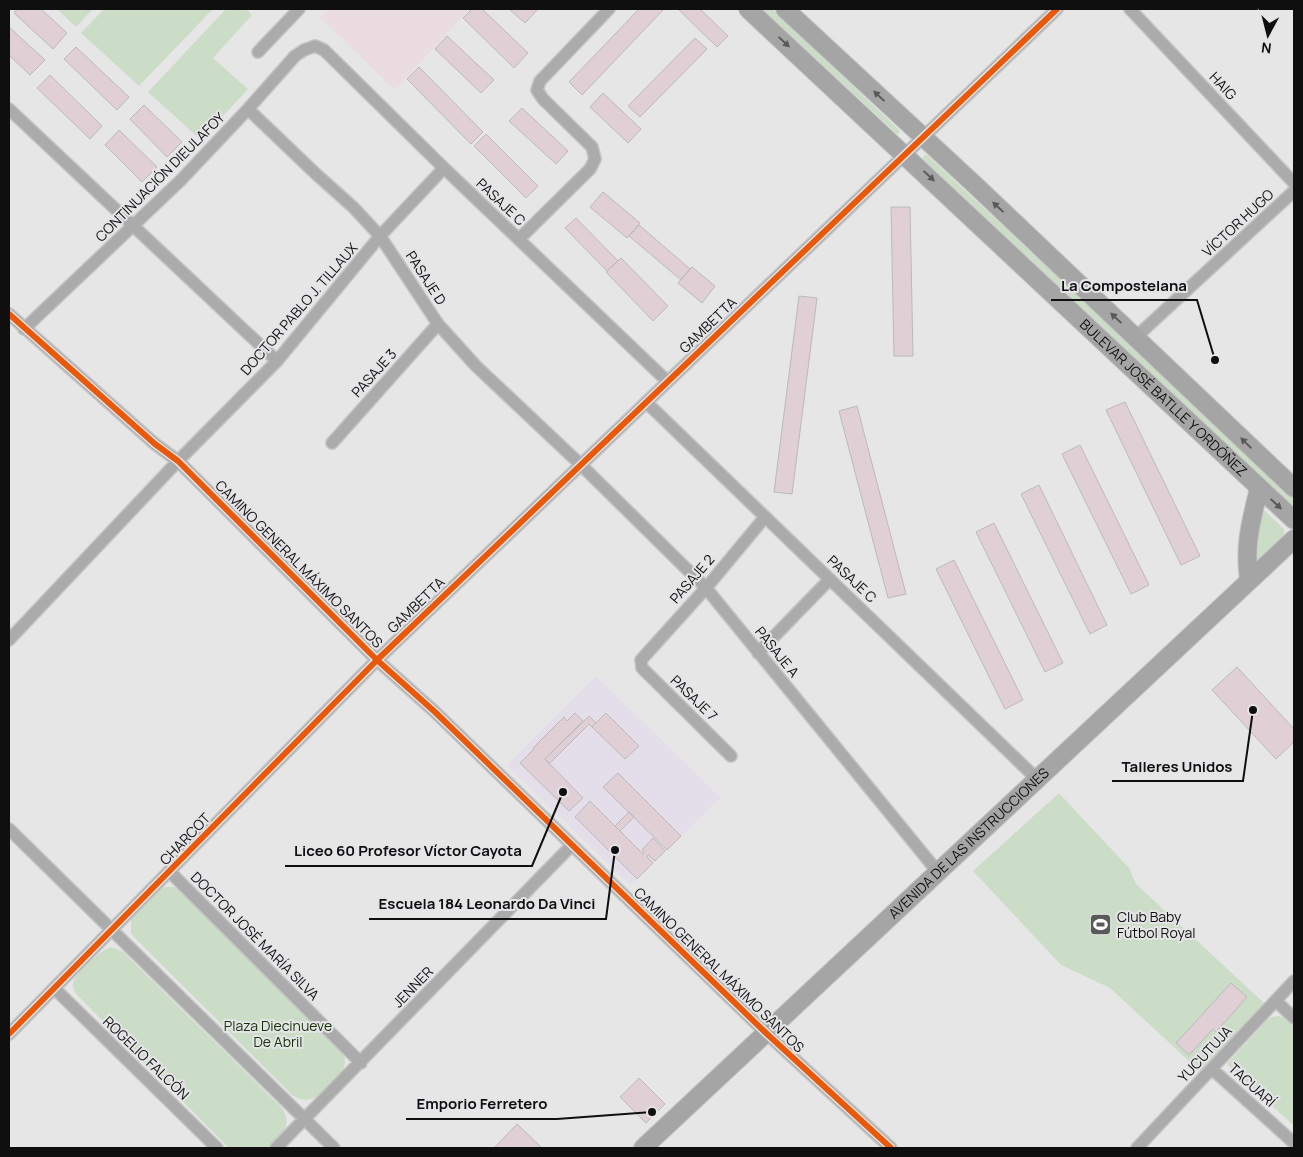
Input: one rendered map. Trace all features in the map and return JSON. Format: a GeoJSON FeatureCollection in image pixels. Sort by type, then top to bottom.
{"type":"FeatureCollection","features":[{"type":"Feature","properties":{"kind":"main road","name":"BULEVAR JOSÉ BATLLE Y ORDÓÑEZ"},"geometry":{"type":"LineString","coordinates":[[748,9],[1294,520]]}},
{"type":"Feature","properties":{"kind":"main road","name":"BULEVAR JOSÉ BATLLE Y ORDÓÑEZ"},"geometry":{"type":"LineString","coordinates":[[785,9],[1136,337],[1294,488]]}},
{"type":"Feature","properties":{"kind":"main road"},"geometry":{"type":"LineString","coordinates":[[1250,580],[1247,563],[1248,537],[1259,488]]}},
{"type":"Feature","properties":{"kind":"main road","name":"AVENIDA DE LAS INSTRUCCIONES"},"geometry":{"type":"LineString","coordinates":[[643,1148],[1294,539]]}},
{"type":"Feature","properties":{"kind":"street"},"geometry":{"type":"LineString","coordinates":[[258,52],[299,9]]}},
{"type":"Feature","properties":{"kind":"street"},"geometry":{"type":"LineString","coordinates":[[518,239],[590,169],[595,159],[592,147],[543,99],[537,90],[540,82],[609,9]]}},
{"type":"Feature","properties":{"kind":"street","name":"GAMBETTA"},"geometry":{"type":"LineString","coordinates":[[377,660],[922,136],[1057,9]]}},
{"type":"Feature","properties":{"kind":"street","name":"HAIG"},"geometry":{"type":"LineString","coordinates":[[1130,9],[1294,183]]}},
{"type":"Feature","properties":{"kind":"street","name":"PASAJE C"},"geometry":{"type":"LineString","coordinates":[[315,46],[324,50],[444,168],[667,381]]}},
{"type":"Feature","properties":{"kind":"street","name":"CONTINUACIÓN DIEULAFOY"},"geometry":{"type":"LineString","coordinates":[[24,329],[181,180],[295,56],[315,46]]}},
{"type":"Feature","properties":{"kind":"street"},"geometry":{"type":"LineString","coordinates":[[9,108],[277,362]]}},
{"type":"Feature","properties":{"kind":"street","name":"PASAJE D"},"geometry":{"type":"LineString","coordinates":[[248,109],[353,207],[380,236],[438,324],[492,382],[580,464]]}},
{"type":"Feature","properties":{"kind":"street","name":"DOCTOR PABLO J. TILLAUX"},"geometry":{"type":"LineString","coordinates":[[9,640],[178,461],[277,362],[380,236],[444,168]]}},
{"type":"Feature","properties":{"kind":"street","name":"VÍCTOR HUGO"},"geometry":{"type":"LineString","coordinates":[[1136,337],[1294,191]]}},
{"type":"Feature","properties":{"kind":"street","name":"CAMINO GENERAL MÁXIMO SANTOS"},"geometry":{"type":"LineString","coordinates":[[9,314],[155,444],[178,461],[377,660],[435,712],[571,846],[766,1033],[891,1148]]}},
{"type":"Feature","properties":{"kind":"street","name":"PASAJE 3"},"geometry":{"type":"LineString","coordinates":[[332,443],[438,324]]}},
{"type":"Feature","properties":{"kind":"street","name":"PASAJE C"},"geometry":{"type":"LineString","coordinates":[[646,402],[1037,779]]}},
{"type":"Feature","properties":{"kind":"street","name":"PASAJE A"},"geometry":{"type":"LineString","coordinates":[[580,464],[706,588],[938,871]]}},
{"type":"Feature","properties":{"kind":"street","name":"PASAJE 2"},"geometry":{"type":"LineString","coordinates":[[641,660],[706,588],[765,517]]}},
{"type":"Feature","properties":{"kind":"street"},"geometry":{"type":"LineString","coordinates":[[758,653],[830,579]]}},
{"type":"Feature","properties":{"kind":"street","name":"CHARCOT"},"geometry":{"type":"LineString","coordinates":[[9,1034],[377,660]]}},
{"type":"Feature","properties":{"kind":"street","name":"PASAJE 7"},"geometry":{"type":"LineString","coordinates":[[641,660],[642,668],[731,756]]}},
{"type":"Feature","properties":{"kind":"street"},"geometry":{"type":"LineString","coordinates":[[9,829],[334,1148]]}},
{"type":"Feature","properties":{"kind":"street","name":"JENNER"},"geometry":{"type":"LineString","coordinates":[[276,1148],[571,846]]}},
{"type":"Feature","properties":{"kind":"street","name":"DOCTOR JOSÉ MARÍA SILVA"},"geometry":{"type":"LineString","coordinates":[[170,872],[361,1063]]}},
{"type":"Feature","properties":{"kind":"street","name":"YUCUTUJA"},"geometry":{"type":"LineString","coordinates":[[1138,1148],[1294,981]]}},
{"type":"Feature","properties":{"kind":"street","name":"ROGELIO FALCÓN"},"geometry":{"type":"LineString","coordinates":[[54,988],[217,1148]]}},
{"type":"Feature","properties":{"kind":"street"},"geometry":{"type":"LineString","coordinates":[[1276,1001],[1294,1018]]}},
{"type":"Feature","properties":{"kind":"street","name":"TACUARÍ"},"geometry":{"type":"LineString","coordinates":[[1212,1069],[1294,1143]]}},
{"type":"Feature","properties":{"kind":"shaded area"},"geometry":{"type":"Polygon","coordinates":[[[328,9],[469,9],[395,90],[320,17],[328,9]]]}},
{"type":"Feature","properties":{"kind":"shaded area"},"geometry":{"type":"Polygon","coordinates":[[[596,676],[721,798],[630,885],[507,765],[596,676]]]}},
{"type":"Feature","properties":{"kind":"green space"},"geometry":{"type":"Polygon","coordinates":[[[57,9],[93,9],[76,27],[57,9]]]}},
{"type":"Feature","properties":{"kind":"green space"},"geometry":{"type":"Polygon","coordinates":[[[104,9],[213,9],[139,86],[81,33],[104,9]]]}},
{"type":"Feature","properties":{"kind":"green space"},"geometry":{"type":"Polygon","coordinates":[[[226,9],[246,9],[252,15],[213,58],[248,89],[201,140],[148,92],[226,9]]]}},
{"type":"Feature","properties":{"kind":"green space"},"geometry":{"type":"Polygon","coordinates":[[[762,9],[772,9],[900,131],[899,134],[897,134],[762,9]]]}},
{"type":"Feature","properties":{"kind":"green space"},"geometry":{"type":"Polygon","coordinates":[[[924,155],[927,155],[1294,498],[1294,507],[923,159],[924,155]]]}},
{"type":"Feature","properties":{"kind":"green space"},"geometry":{"type":"Polygon","coordinates":[[[1262,511],[1265,511],[1284,529],[1284,538],[1258,561],[1255,560],[1252,543],[1262,511]]]}},
{"type":"Feature","properties":{"kind":"green space","name":"Club Baby Fútbol Royal"},"geometry":{"type":"Polygon","coordinates":[[[1059,793],[1129,868],[1136,884],[1264,1003],[1202,1073],[1110,988],[1061,965],[973,871],[1059,793]]]}},
{"type":"Feature","properties":{"kind":"green space","name":"Plaza Diecinueve De Abril"},"geometry":{"type":"Polygon","coordinates":[[[174,887],[181,892],[340,1048],[345,1060],[343,1069],[320,1095],[308,1100],[292,1095],[131,933],[131,920],[160,889],[174,887]]]}},
{"type":"Feature","properties":{"kind":"green space","name":"Plaza Diecinueve De Abril"},"geometry":{"type":"Polygon","coordinates":[[[111,947],[122,951],[282,1108],[287,1121],[286,1126],[281,1135],[267,1148],[229,1148],[76,994],[73,988],[75,978],[95,957],[111,947]]]}},
{"type":"Feature","properties":{"kind":"green space"},"geometry":{"type":"Polygon","coordinates":[[[1279,1016],[1294,1027],[1294,1126],[1227,1064],[1266,1021],[1272,1017],[1279,1016]]]}},
{"type":"Feature","properties":{"kind":"building"},"geometry":{"type":"Polygon","coordinates":[[[17,9],[41,9],[67,33],[53,49],[14,13],[17,9]]]}},
{"type":"Feature","properties":{"kind":"building"},"geometry":{"type":"Polygon","coordinates":[[[472,9],[482,9],[528,53],[514,68],[463,18],[472,9]]]}},
{"type":"Feature","properties":{"kind":"building"},"geometry":{"type":"Polygon","coordinates":[[[509,9],[538,9],[525,23],[509,9]]]}},
{"type":"Feature","properties":{"kind":"building"},"geometry":{"type":"Polygon","coordinates":[[[639,9],[664,9],[582,95],[569,82],[639,9]]]}},
{"type":"Feature","properties":{"kind":"building"},"geometry":{"type":"Polygon","coordinates":[[[678,9],[700,9],[728,36],[717,47],[678,9]]]}},
{"type":"Feature","properties":{"kind":"building"},"geometry":{"type":"Polygon","coordinates":[[[9,27],[45,60],[30,75],[9,55],[9,27]]]}},
{"type":"Feature","properties":{"kind":"building"},"geometry":{"type":"Polygon","coordinates":[[[447,36],[494,80],[481,93],[435,49],[447,36]]]}},
{"type":"Feature","properties":{"kind":"building"},"geometry":{"type":"Polygon","coordinates":[[[695,38],[707,49],[640,117],[628,106],[695,38]]]}},
{"type":"Feature","properties":{"kind":"building"},"geometry":{"type":"Polygon","coordinates":[[[76,47],[129,97],[117,110],[64,59],[76,47]]]}},
{"type":"Feature","properties":{"kind":"building"},"geometry":{"type":"Polygon","coordinates":[[[419,67],[483,132],[471,144],[407,79],[419,67]]]}},
{"type":"Feature","properties":{"kind":"building"},"geometry":{"type":"Polygon","coordinates":[[[50,75],[102,126],[90,139],[37,88],[50,75]]]}},
{"type":"Feature","properties":{"kind":"building"},"geometry":{"type":"Polygon","coordinates":[[[603,93],[641,129],[628,143],[590,107],[603,93]]]}},
{"type":"Feature","properties":{"kind":"building"},"geometry":{"type":"Polygon","coordinates":[[[144,105],[182,142],[167,157],[130,119],[144,105]]]}},
{"type":"Feature","properties":{"kind":"building"},"geometry":{"type":"Polygon","coordinates":[[[522,108],[568,151],[556,164],[509,121],[522,108]]]}},
{"type":"Feature","properties":{"kind":"building"},"geometry":{"type":"Polygon","coordinates":[[[119,130],[157,167],[142,182],[105,145],[119,130]]]}},
{"type":"Feature","properties":{"kind":"building"},"geometry":{"type":"Polygon","coordinates":[[[486,134],[538,186],[526,198],[474,146],[486,134]]]}},
{"type":"Feature","properties":{"kind":"building"},"geometry":{"type":"Polygon","coordinates":[[[603,192],[640,223],[627,238],[590,207],[603,192]]]}},
{"type":"Feature","properties":{"kind":"building"},"geometry":{"type":"Polygon","coordinates":[[[891,207],[910,207],[913,356],[894,356],[891,207]]]}},
{"type":"Feature","properties":{"kind":"building"},"geometry":{"type":"Polygon","coordinates":[[[576,218],[618,261],[607,271],[565,228],[576,218]]]}},
{"type":"Feature","properties":{"kind":"building"},"geometry":{"type":"Polygon","coordinates":[[[639,225],[690,269],[681,280],[629,236],[639,225]]]}},
{"type":"Feature","properties":{"kind":"building"},"geometry":{"type":"Polygon","coordinates":[[[621,258],[668,306],[653,321],[606,272],[621,258]]]}},
{"type":"Feature","properties":{"kind":"building"},"geometry":{"type":"Polygon","coordinates":[[[692,267],[715,286],[702,303],[678,283],[692,267]]]}},
{"type":"Feature","properties":{"kind":"building"},"geometry":{"type":"Polygon","coordinates":[[[799,296],[817,298],[792,494],[774,492],[799,296]]]}},
{"type":"Feature","properties":{"kind":"building"},"geometry":{"type":"Polygon","coordinates":[[[1125,402],[1200,556],[1181,565],[1106,410],[1125,402]]]}},
{"type":"Feature","properties":{"kind":"building"},"geometry":{"type":"Polygon","coordinates":[[[857,406],[906,594],[888,598],[839,411],[857,406]]]}},
{"type":"Feature","properties":{"kind":"building"},"geometry":{"type":"Polygon","coordinates":[[[1080,445],[1149,585],[1131,594],[1062,454],[1080,445]]]}},
{"type":"Feature","properties":{"kind":"building"},"geometry":{"type":"Polygon","coordinates":[[[1039,485],[1107,625],[1090,634],[1021,494],[1039,485]]]}},
{"type":"Feature","properties":{"kind":"building"},"geometry":{"type":"Polygon","coordinates":[[[994,523],[1063,663],[1045,672],[976,532],[994,523]]]}},
{"type":"Feature","properties":{"kind":"building"},"geometry":{"type":"Polygon","coordinates":[[[954,560],[1023,700],[1005,709],[936,569],[954,560]]]}},
{"type":"Feature","properties":{"kind":"building"},"geometry":{"type":"Polygon","coordinates":[[[1237,667],[1294,729],[1294,742],[1276,759],[1212,690],[1237,667]]]}},
{"type":"Feature","properties":{"kind":"building"},"geometry":{"type":"Polygon","coordinates":[[[575,713],[583,721],[545,759],[583,798],[569,811],[520,763],[564,717],[567,721],[575,713]]]}},
{"type":"Feature","properties":{"kind":"building"},"geometry":{"type":"Polygon","coordinates":[[[606,713],[639,746],[625,759],[592,727],[606,713]]]}},
{"type":"Feature","properties":{"kind":"building"},"geometry":{"type":"Polygon","coordinates":[[[589,716],[596,723],[592,727],[589,724],[549,764],[545,759],[589,716]]]}},
{"type":"Feature","properties":{"kind":"building"},"geometry":{"type":"Polygon","coordinates":[[[618,773],[681,836],[667,850],[603,787],[618,773]]]}},
{"type":"Feature","properties":{"kind":"building"},"geometry":{"type":"Polygon","coordinates":[[[590,801],[643,854],[642,850],[653,838],[665,851],[655,861],[648,855],[647,857],[653,863],[637,879],[575,817],[590,801]]]}},
{"type":"Feature","properties":{"kind":"building"},"geometry":{"type":"Polygon","coordinates":[[[629,812],[634,817],[620,831],[615,826],[629,812]]]}},
{"type":"Feature","properties":{"kind":"building"},"geometry":{"type":"Polygon","coordinates":[[[1231,983],[1247,997],[1216,1032],[1213,1029],[1189,1055],[1176,1043],[1231,983]]]}},
{"type":"Feature","properties":{"kind":"building"},"geometry":{"type":"Polygon","coordinates":[[[639,1078],[665,1104],[646,1123],[620,1097],[639,1078]]]}},
{"type":"Feature","properties":{"kind":"building"},"geometry":{"type":"Polygon","coordinates":[[[517,1124],[542,1148],[494,1148],[517,1124]]]}},
{"type":"Feature","properties":{"kind":"cycle path"},"geometry":{"type":"LineString","coordinates":[[9,1034],[377,660],[1057,9]]}},
{"type":"Feature","properties":{"kind":"cycle path"},"geometry":{"type":"LineString","coordinates":[[9,314],[155,444],[178,461],[377,660],[435,712],[766,1033],[891,1148]]}},
{"type":"Feature","properties":{"kind":"place","name":"La Compostelana"},"geometry":{"type":"Point","coordinates":[1215,360]}},
{"type":"Feature","properties":{"kind":"place","name":"Talleres Unidos"},"geometry":{"type":"Point","coordinates":[1253,710]}},
{"type":"Feature","properties":{"kind":"place","name":"Liceo 60 Profesor Víctor Cayota"},"geometry":{"type":"Point","coordinates":[563,792]}},
{"type":"Feature","properties":{"kind":"place","name":"Escuela 184 Leonardo Da Vinci"},"geometry":{"type":"Point","coordinates":[615,850]}},
{"type":"Feature","properties":{"kind":"place","name":"Club Baby Fútbol Royal"},"geometry":{"type":"Point","coordinates":[1101,925]}},
{"type":"Feature","properties":{"kind":"place","name":"Emporio Ferretero"},"geometry":{"type":"Point","coordinates":[652,1112]}}]}
